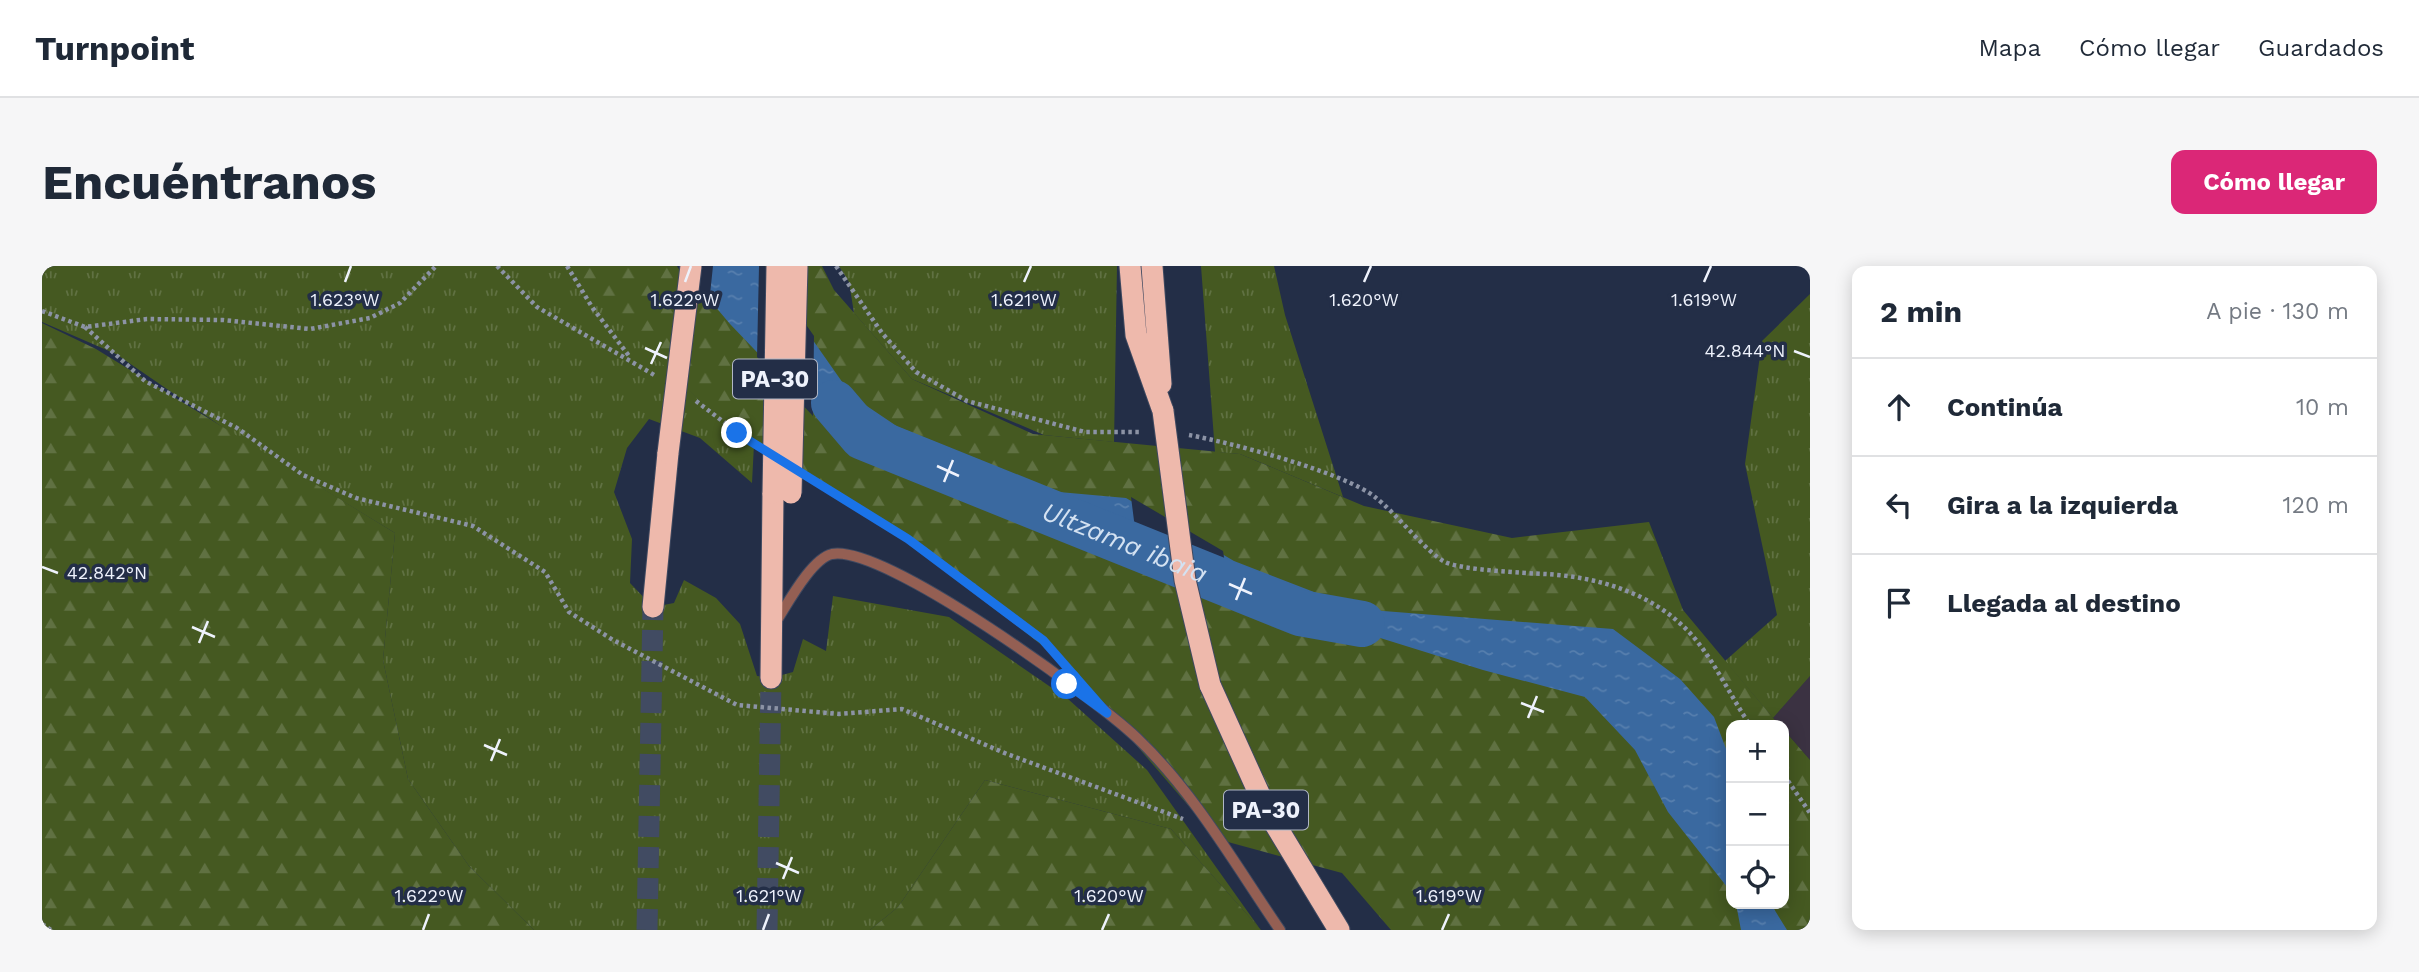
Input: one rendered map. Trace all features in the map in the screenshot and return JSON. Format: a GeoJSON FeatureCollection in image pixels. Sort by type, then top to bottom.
{"type":"FeatureCollection","features":[{"type":"Feature","properties":{"kind":"highway"},"geometry":{"type":"LineString","coordinates":[[653,607],[668,453],[691,266]]}},
{"type":"Feature","properties":{"kind":"highway","name":"PA-30"},"geometry":{"type":"LineString","coordinates":[[772,678],[773,557],[782,493],[777,266]]}},
{"type":"Feature","properties":{"kind":"highway"},"geometry":{"type":"LineString","coordinates":[[782,493],[797,266]]}},
{"type":"Feature","properties":{"kind":"highway"},"geometry":{"type":"LineString","coordinates":[[1130,266],[1136,335],[1163,411]]}},
{"type":"Feature","properties":{"kind":"highway","name":"PA-30"},"geometry":{"type":"LineString","coordinates":[[1152,266],[1163,411],[1185,580],[1210,685],[1267,811],[1339,930]]}},
{"type":"Feature","properties":{"kind":"lane"},"geometry":{"type":"LineString","coordinates":[[772,628],[818,561],[830,554],[849,553],[877,562],[969,613],[1137,738],[1174,780],[1280,930]]}},
{"type":"Feature","properties":{"kind":"path"},"geometry":{"type":"LineString","coordinates":[[42,311],[85,327],[146,319],[223,320],[310,328],[370,318],[400,303],[436,266]]}},
{"type":"Feature","properties":{"kind":"path"},"geometry":{"type":"LineString","coordinates":[[497,266],[537,307],[652,373]]}},
{"type":"Feature","properties":{"kind":"path"},"geometry":{"type":"LineString","coordinates":[[567,266],[624,352],[662,380]]}},
{"type":"Feature","properties":{"kind":"path"},"geometry":{"type":"LineString","coordinates":[[835,266],[882,333],[916,372],[967,401],[1085,432],[1152,432]]}},
{"type":"Feature","properties":{"kind":"path"},"geometry":{"type":"LineString","coordinates":[[693,399],[754,444]]}},
{"type":"Feature","properties":{"kind":"path"},"geometry":{"type":"LineString","coordinates":[[1179,433],[1225,442],[1340,480],[1374,495],[1445,562],[1512,573],[1563,575],[1615,585],[1656,604],[1695,638],[1747,720]]}},
{"type":"Feature","properties":{"kind":"path"},"geometry":{"type":"LineString","coordinates":[[801,471],[908,539],[1043,640]]}},
{"type":"Feature","properties":{"kind":"path"},"geometry":{"type":"LineString","coordinates":[[1789,782],[1810,813]]}},
{"type":"Feature","properties":{"kind":"path"},"geometry":{"type":"LineString","coordinates":[[42,924],[51,930]]}},
{"type":"Feature","properties":{"kind":"shaded area"},"geometry":{"type":"Polygon","coordinates":[[[1810,676],[1810,760],[1789,736],[1789,720],[1773,718],[1810,676]]]}},
{"type":"Feature","properties":{"kind":"green space"},"geometry":{"type":"Polygon","coordinates":[[[42,266],[568,266],[704,405],[754,444],[752,483],[700,438],[649,419],[627,448],[614,492],[632,539],[630,583],[653,607],[674,603],[684,580],[716,598],[740,624],[757,676],[771,678],[793,672],[803,639],[826,651],[833,596],[949,617],[1068,699],[1147,770],[1260,929],[1171,829],[985,780],[898,907],[870,930],[534,930],[469,866],[408,779],[383,660],[395,533],[231,433],[116,354],[42,322],[42,266]]]}},
{"type":"Feature","properties":{"kind":"green space"},"geometry":{"type":"Polygon","coordinates":[[[568,266],[822,266],[834,290],[912,379],[1033,434],[1240,454],[1364,506],[1512,538],[1649,522],[1683,610],[1775,720],[1726,720],[1726,909],[1789,909],[1789,736],[1810,760],[1810,930],[1391,930],[1342,873],[1217,839],[1069,667],[908,539],[721,422],[575,278],[568,266]]]}},
{"type":"Feature","properties":{"kind":"green space"},"geometry":{"type":"Polygon","coordinates":[[[839,266],[1117,266],[1114,442],[1044,435],[912,379],[854,313],[849,282],[839,266]]]}},
{"type":"Feature","properties":{"kind":"green space"},"geometry":{"type":"Polygon","coordinates":[[[1201,266],[1274,266],[1285,315],[1343,497],[1240,454],[1215,452],[1201,266]]]}},
{"type":"Feature","properties":{"kind":"green space"},"geometry":{"type":"Polygon","coordinates":[[[1810,294],[1810,676],[1773,718],[1725,661],[1777,615],[1745,464],[1762,341],[1810,294]]]}},
{"type":"Feature","properties":{"kind":"green space"},"geometry":{"type":"Polygon","coordinates":[[[42,323],[96,349],[395,533],[383,660],[408,779],[469,866],[534,930],[42,930],[42,323]]]}},
{"type":"Feature","properties":{"kind":"green space"},"geometry":{"type":"Polygon","coordinates":[[[985,780],[1171,829],[1261,930],[870,930],[898,907],[985,780]]]}},
{"type":"Feature","properties":{"kind":"water"},"geometry":{"type":"Polygon","coordinates":[[[681,266],[761,266],[852,396],[898,427],[1059,492],[1126,498],[1234,561],[1358,609],[1613,629],[1680,679],[1714,717],[1726,749],[1726,886],[1668,812],[1635,750],[1585,697],[1483,670],[1300,613],[880,444],[840,439],[730,324],[681,266]]]}},
{"type":"Feature","properties":{"kind":"water"},"geometry":{"type":"Polygon","coordinates":[[[1737,909],[1774,909],[1787,930],[1741,930],[1737,909]]]}},
{"type":"Feature","properties":{"kind":"pier"},"geometry":{"type":"Polygon","coordinates":[[[677,266],[713,266],[709,304],[678,268],[677,266]]]}},
{"type":"Feature","properties":{"kind":"pier"},"geometry":{"type":"Polygon","coordinates":[[[759,266],[765,266],[814,336],[813,416],[757,357],[759,266]]]}},
{"type":"Feature","properties":{"kind":"pier"},"geometry":{"type":"Polygon","coordinates":[[[1131,497],[1223,551],[1229,588],[1138,552],[1131,497]]]}},
{"type":"Feature","properties":{"kind":"waterway","name":"Ultzama ibaia"},"geometry":{"type":"LineString","coordinates":[[834,403],[863,437],[1300,613],[1362,624]]}},
{"type":"Feature","properties":{"kind":"tunnel"},"geometry":{"type":"LineString","coordinates":[[647,930],[653,607]]}},
{"type":"Feature","properties":{"kind":"tunnel"},"geometry":{"type":"LineString","coordinates":[[767,930],[771,678]]}},
{"type":"Feature","properties":{"kind":"route"},"geometry":{"type":"LineString","coordinates":[[737,433],[908,539],[1043,640],[1107,713],[1067,684]]}}]}
